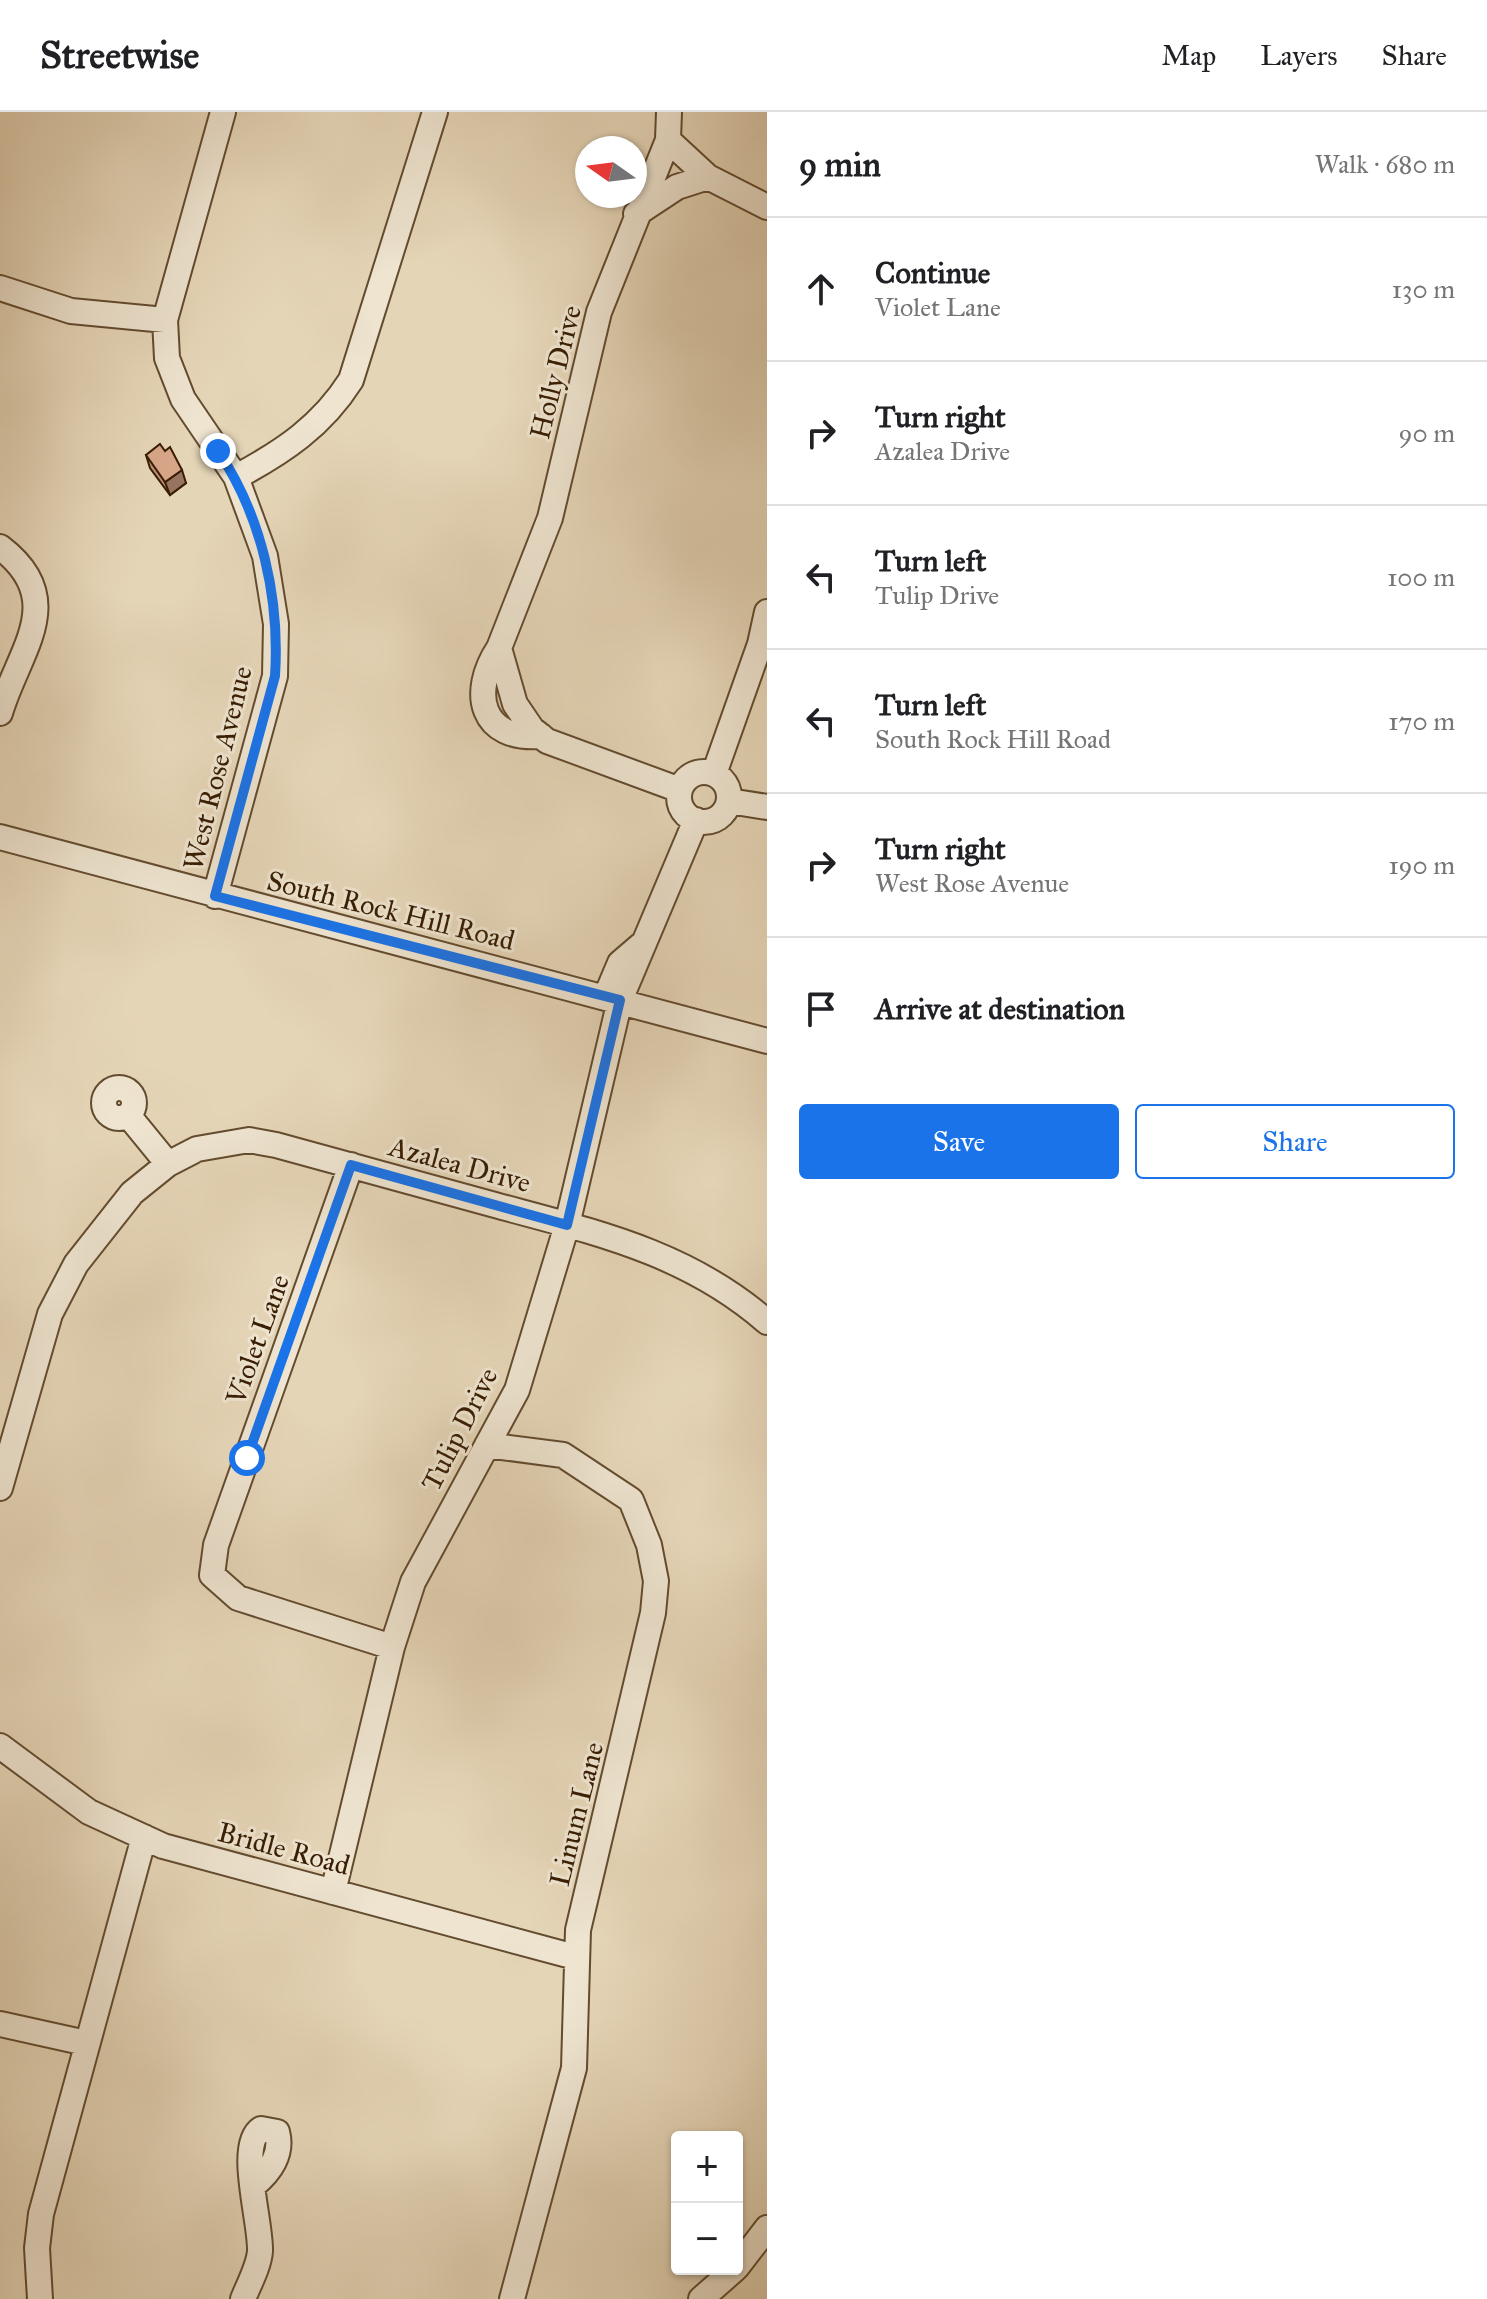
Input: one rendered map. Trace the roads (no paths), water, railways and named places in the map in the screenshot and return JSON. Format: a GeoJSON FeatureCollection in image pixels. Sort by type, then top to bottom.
{"type":"FeatureCollection","features":[{"type":"Feature","properties":{"kind":"street","name":"West Rose Avenue"},"geometry":{"type":"LineString","coordinates":[[215,896],[275,676],[277,647],[265,556],[236,477],[183,399],[167,358],[165,320],[223,112]]}},
{"type":"Feature","properties":{"kind":"street"},"geometry":{"type":"LineString","coordinates":[[236,477],[284,452],[332,411],[351,380],[435,112]]}},
{"type":"Feature","properties":{"kind":"street","name":"Holly Drive"},"geometry":{"type":"LineString","coordinates":[[669,112],[668,140],[636,214],[597,320],[550,518],[499,648],[515,704],[541,736],[555,746],[680,790]]}},
{"type":"Feature","properties":{"kind":"street"},"geometry":{"type":"LineString","coordinates":[[668,140],[708,177],[767,207]]}},
{"type":"Feature","properties":{"kind":"street"},"geometry":{"type":"LineString","coordinates":[[636,214],[677,187],[708,177]]}},
{"type":"Feature","properties":{"kind":"street"},"geometry":{"type":"LineString","coordinates":[[0,288],[71,311],[165,320]]}},
{"type":"Feature","properties":{"kind":"street"},"geometry":{"type":"LineString","coordinates":[[0,547],[26,573],[36,595],[36,615],[27,652],[8,685],[0,713]]}},
{"type":"Feature","properties":{"kind":"street"},"geometry":{"type":"LineString","coordinates":[[714,774],[760,644],[767,612]]}},
{"type":"Feature","properties":{"kind":"street"},"geometry":{"type":"LineString","coordinates":[[698,772],[714,774],[726,785],[729,801],[726,809],[713,820],[696,820],[681,805],[680,790],[698,772]]}},
{"type":"Feature","properties":{"kind":"street"},"geometry":{"type":"LineString","coordinates":[[729,801],[767,807]]}},
{"type":"Feature","properties":{"kind":"street","name":"Tulip Drive"},"geometry":{"type":"LineString","coordinates":[[333,1892],[392,1647],[413,1582],[517,1390],[567,1225],[613,998],[643,944],[696,820]]}},
{"type":"Feature","properties":{"kind":"street","name":"South Rock Hill Road"},"geometry":{"type":"LineString","coordinates":[[0,837],[767,1041]]}},
{"type":"Feature","properties":{"kind":"street"},"geometry":{"type":"LineString","coordinates":[[128,1115],[168,1164]]}},
{"type":"Feature","properties":{"kind":"street","name":"Azalea Drive"},"geometry":{"type":"LineString","coordinates":[[0,1488],[50,1314],[76,1264],[132,1193],[168,1164],[197,1149],[249,1140],[567,1225],[650,1251],[702,1273],[767,1322]]}},
{"type":"Feature","properties":{"kind":"street","name":"Violet Lane"},"geometry":{"type":"LineString","coordinates":[[351,1165],[216,1545],[212,1575],[238,1598],[392,1647]]}},
{"type":"Feature","properties":{"kind":"street","name":"Linum Lane"},"geometry":{"type":"LineString","coordinates":[[487,1445],[563,1455],[631,1500],[649,1545],[656,1581],[653,1613],[578,1930],[574,2068],[512,2299]]}},
{"type":"Feature","properties":{"kind":"street","name":"Bridle Road"},"geometry":{"type":"LineString","coordinates":[[0,1746],[89,1812],[163,1846],[575,1957]]}},
{"type":"Feature","properties":{"kind":"street"},"geometry":{"type":"LineString","coordinates":[[40,2299],[37,2248],[41,2214],[144,1837]]}},
{"type":"Feature","properties":{"kind":"street"},"geometry":{"type":"LineString","coordinates":[[0,2024],[86,2043]]}},
{"type":"Feature","properties":{"kind":"street"},"geometry":{"type":"LineString","coordinates":[[243,2299],[260,2255],[254,2185]]}},
{"type":"Feature","properties":{"kind":"street"},"geometry":{"type":"LineString","coordinates":[[743,2259],[767,2228]]}},
{"type":"Feature","properties":{"kind":"street"},"geometry":{"type":"LineString","coordinates":[[701,2299],[728,2275]]}}]}
